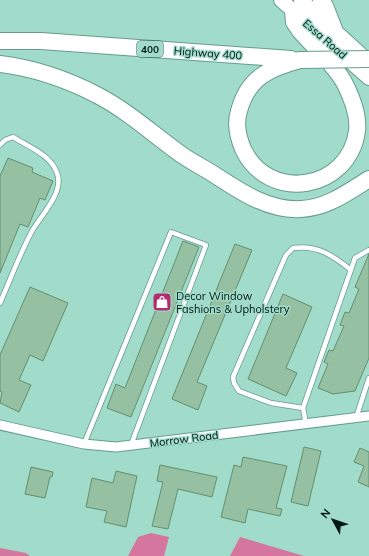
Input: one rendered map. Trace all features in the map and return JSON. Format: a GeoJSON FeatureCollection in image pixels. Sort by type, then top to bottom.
{"type":"FeatureCollection","features":[{"type":"Feature","properties":{"kind":"highway"},"geometry":{"type":"LineString","coordinates":[[321,0],[334,29]]}},
{"type":"Feature","properties":{"kind":"highway"},"geometry":{"type":"LineString","coordinates":[[297,6],[294,22],[344,83],[355,106],[357,130],[351,149],[342,163],[331,174],[314,182],[293,184],[275,180],[254,166],[241,144],[237,125],[238,112],[244,96],[253,82],[264,73],[300,60]]}},
{"type":"Feature","properties":{"kind":"highway","name":"Highway 400"},"geometry":{"type":"LineString","coordinates":[[0,41],[40,41],[300,60],[369,60]]}},
{"type":"Feature","properties":{"kind":"highway"},"geometry":{"type":"LineString","coordinates":[[0,64],[46,74],[98,96],[134,119],[187,158],[254,200],[280,207],[301,209],[320,206],[339,198],[369,178]]}},
{"type":"Feature","properties":{"kind":"main road","name":"Essa Road"},"geometry":{"type":"LineString","coordinates":[[281,0],[297,6],[334,29],[369,60]]}},
{"type":"Feature","properties":{"kind":"main road","name":"Essa Road"},"geometry":{"type":"LineString","coordinates":[[297,6],[369,78]]}},
{"type":"Feature","properties":{"kind":"street","name":"Morrow Road"},"geometry":{"type":"LineString","coordinates":[[0,425],[84,444],[116,447],[369,416]]}},
{"type":"Feature","properties":{"kind":"lane"},"geometry":{"type":"LineString","coordinates":[[0,145],[5,140],[13,137],[44,156],[54,165],[58,175],[58,182],[46,213],[32,232],[0,303]]}},
{"type":"Feature","properties":{"kind":"lane"},"geometry":{"type":"LineString","coordinates":[[84,444],[171,232],[206,245],[131,445]]}},
{"type":"Feature","properties":{"kind":"lane"},"geometry":{"type":"LineString","coordinates":[[303,408],[271,403],[239,391],[234,383],[233,377],[286,255],[293,248],[301,247],[325,251],[351,270]]}},
{"type":"Feature","properties":{"kind":"lane"},"geometry":{"type":"LineString","coordinates":[[306,424],[303,408],[355,258],[369,250]]}},
{"type":"Feature","properties":{"kind":"lane"},"geometry":{"type":"LineString","coordinates":[[356,418],[369,378]]}},
{"type":"Feature","properties":{"kind":"shaded area"},"geometry":{"type":"Polygon","coordinates":[[[151,533],[169,537],[164,556],[128,556],[138,537],[151,533]]]}},
{"type":"Feature","properties":{"kind":"shaded area"},"geometry":{"type":"Polygon","coordinates":[[[240,537],[304,556],[230,556],[240,537]]]}},
{"type":"Feature","properties":{"kind":"shaded area"},"geometry":{"type":"Polygon","coordinates":[[[0,548],[26,553],[30,556],[0,556],[0,548]]]}},
{"type":"Feature","properties":{"kind":"building"},"geometry":{"type":"Polygon","coordinates":[[[8,158],[33,168],[32,172],[53,181],[45,200],[40,198],[28,227],[20,224],[0,273],[0,176],[8,158]]]}},
{"type":"Feature","properties":{"kind":"building"},"geometry":{"type":"Polygon","coordinates":[[[183,241],[199,247],[131,417],[107,408],[116,384],[125,388],[183,241]]]}},
{"type":"Feature","properties":{"kind":"building"},"geometry":{"type":"Polygon","coordinates":[[[235,244],[252,250],[197,382],[207,386],[198,410],[172,399],[235,244]]]}},
{"type":"Feature","properties":{"kind":"building"},"geometry":{"type":"Polygon","coordinates":[[[369,254],[369,358],[355,391],[333,394],[318,388],[328,364],[324,362],[329,350],[333,351],[344,326],[340,325],[345,312],[349,313],[359,289],[355,287],[369,254]]]}},
{"type":"Feature","properties":{"kind":"building"},"geometry":{"type":"Polygon","coordinates":[[[30,287],[68,303],[43,361],[30,355],[19,380],[31,385],[19,412],[0,403],[2,392],[0,391],[0,355],[30,287]]]}},
{"type":"Feature","properties":{"kind":"building"},"geometry":{"type":"Polygon","coordinates":[[[283,294],[312,307],[286,368],[297,373],[286,396],[248,379],[283,294]]]}},
{"type":"Feature","properties":{"kind":"building"},"geometry":{"type":"Polygon","coordinates":[[[304,447],[321,451],[308,506],[291,502],[304,447]]]}},
{"type":"Feature","properties":{"kind":"building"},"geometry":{"type":"Polygon","coordinates":[[[360,448],[369,452],[369,487],[358,482],[364,466],[354,462],[360,448]]]}},
{"type":"Feature","properties":{"kind":"building"},"geometry":{"type":"Polygon","coordinates":[[[243,457],[287,466],[276,508],[282,509],[280,516],[248,509],[245,523],[221,517],[234,465],[241,467],[243,457]]]}},
{"type":"Feature","properties":{"kind":"building"},"geometry":{"type":"Polygon","coordinates":[[[160,465],[217,477],[212,497],[178,489],[168,529],[152,526],[163,482],[157,481],[160,465]]]}},
{"type":"Feature","properties":{"kind":"building"},"geometry":{"type":"Polygon","coordinates":[[[31,467],[53,472],[52,477],[50,477],[45,498],[25,494],[31,467]]]}},
{"type":"Feature","properties":{"kind":"building"},"geometry":{"type":"Polygon","coordinates":[[[116,471],[137,476],[126,527],[104,522],[107,511],[86,507],[92,478],[113,483],[116,471]]]}},
{"type":"Feature","properties":{"kind":"place","name":"Decor Window Fashions & Upholstery"},"geometry":{"type":"Point","coordinates":[162,302]}}]}
